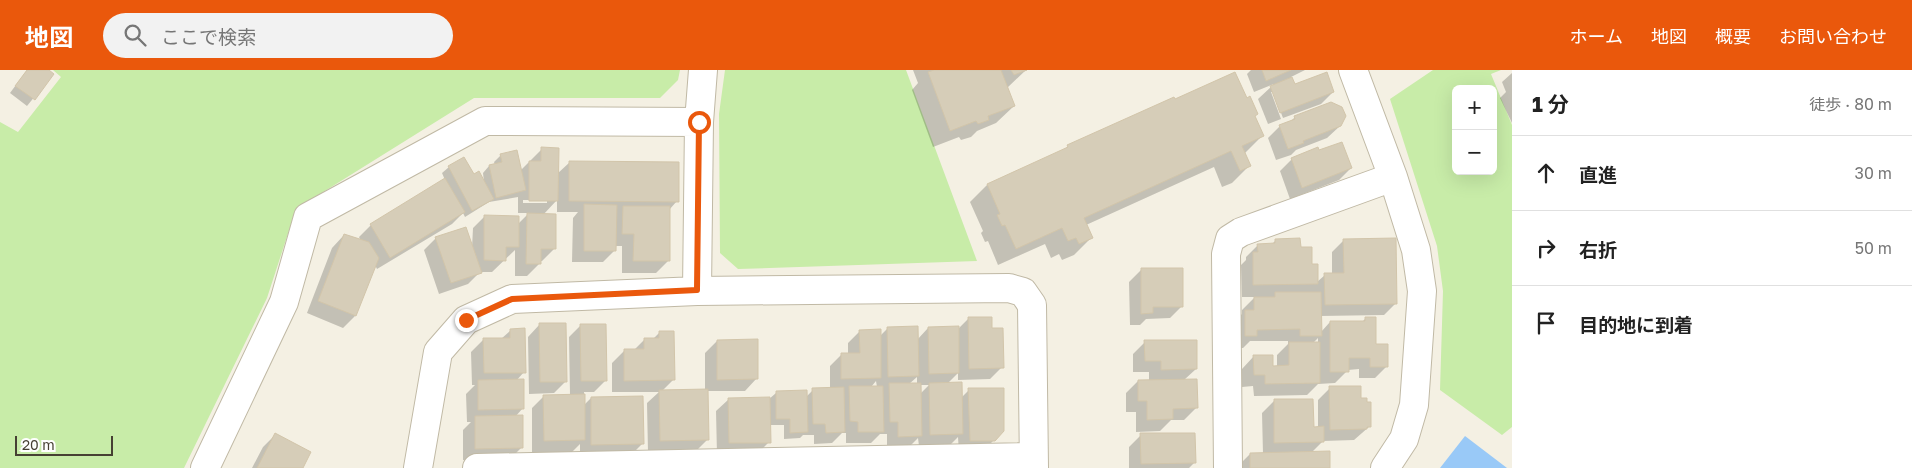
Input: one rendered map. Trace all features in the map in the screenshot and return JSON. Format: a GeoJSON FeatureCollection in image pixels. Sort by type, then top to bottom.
{"type":"FeatureCollection","features":[{"type":"Feature","properties":{"kind":"street"},"geometry":{"type":"LineString","coordinates":[[697,290],[699,122],[703,70]]}},
{"type":"Feature","properties":{"kind":"street"},"geometry":{"type":"LineString","coordinates":[[1353,70],[1393,176],[1416,250],[1422,291],[1414,405],[1404,439],[1384,468]]}},
{"type":"Feature","properties":{"kind":"street"},"geometry":{"type":"LineString","coordinates":[[205,468],[284,302],[308,217],[485,121],[699,122]]}},
{"type":"Feature","properties":{"kind":"street"},"geometry":{"type":"LineString","coordinates":[[1228,468],[1226,254],[1230,239],[1241,232],[1393,176]]}},
{"type":"Feature","properties":{"kind":"street"},"geometry":{"type":"LineString","coordinates":[[418,468],[438,352],[466,320],[512,299],[697,290],[1009,288],[1023,292],[1032,305],[1034,462],[477,468]]}},
{"type":"Feature","properties":{"kind":"green space"},"geometry":{"type":"Polygon","coordinates":[[[53,70],[680,70],[678,80],[660,98],[474,98],[296,209],[267,298],[184,468],[0,468],[0,122],[18,132],[61,77],[53,70]]]}},
{"type":"Feature","properties":{"kind":"green space"},"geometry":{"type":"Polygon","coordinates":[[[725,70],[906,70],[977,261],[738,269],[720,253],[719,114],[725,70]]]}},
{"type":"Feature","properties":{"kind":"green space"},"geometry":{"type":"Polygon","coordinates":[[[1433,70],[1501,70],[1491,74],[1496,85],[1452,85],[1452,175],[1497,175],[1497,89],[1512,125],[1512,427],[1502,435],[1440,390],[1443,291],[1437,246],[1390,99],[1433,70]]]}},
{"type":"Feature","properties":{"kind":"water"},"geometry":{"type":"Polygon","coordinates":[[[1465,436],[1507,468],[1440,468],[1465,436]]]}},
{"type":"Feature","properties":{"kind":"building"},"geometry":{"type":"Polygon","coordinates":[[[27,70],[49,70],[54,74],[35,100],[15,86],[27,70]]]}},
{"type":"Feature","properties":{"kind":"building"},"geometry":{"type":"Polygon","coordinates":[[[934,70],[1001,70],[1015,106],[988,116],[989,120],[978,124],[976,121],[950,131],[928,72],[934,70]]]}},
{"type":"Feature","properties":{"kind":"building"},"geometry":{"type":"Polygon","coordinates":[[[1011,70],[1027,70],[1014,75],[1011,70]]]}},
{"type":"Feature","properties":{"kind":"building"},"geometry":{"type":"Polygon","coordinates":[[[1262,70],[1291,70],[1266,81],[1262,70]]]}},
{"type":"Feature","properties":{"kind":"building"},"geometry":{"type":"Polygon","coordinates":[[[1235,72],[1247,98],[1250,96],[1258,114],[1255,116],[1264,136],[1242,146],[1251,166],[1240,171],[1231,151],[1084,218],[1093,238],[1079,244],[1076,238],[1068,241],[1062,228],[1016,249],[1005,225],[1002,226],[997,215],[1000,214],[987,184],[1068,147],[1067,145],[1235,72]]]}},
{"type":"Feature","properties":{"kind":"building"},"geometry":{"type":"Polygon","coordinates":[[[1327,72],[1334,92],[1280,113],[1270,86],[1292,77],[1295,84],[1327,72]]]}},
{"type":"Feature","properties":{"kind":"building"},"geometry":{"type":"Polygon","coordinates":[[[1331,102],[1342,107],[1346,116],[1341,126],[1288,149],[1279,125],[1295,119],[1294,116],[1331,102]]]}},
{"type":"Feature","properties":{"kind":"building"},"geometry":{"type":"Polygon","coordinates":[[[1342,142],[1352,168],[1302,188],[1291,158],[1318,147],[1319,150],[1342,142]]]}},
{"type":"Feature","properties":{"kind":"building"},"geometry":{"type":"Polygon","coordinates":[[[541,147],[559,148],[558,201],[529,201],[529,161],[541,161],[541,147]]]}},
{"type":"Feature","properties":{"kind":"building"},"geometry":{"type":"Polygon","coordinates":[[[517,150],[526,190],[496,198],[489,165],[502,162],[500,154],[517,150]]]}},
{"type":"Feature","properties":{"kind":"building"},"geometry":{"type":"Polygon","coordinates":[[[464,157],[474,174],[479,171],[494,199],[472,211],[448,166],[464,157]]]}},
{"type":"Feature","properties":{"kind":"building"},"geometry":{"type":"Polygon","coordinates":[[[569,161],[679,162],[679,202],[569,201],[569,161]]]}},
{"type":"Feature","properties":{"kind":"building"},"geometry":{"type":"Polygon","coordinates":[[[445,178],[465,212],[390,258],[370,224],[445,178]]]}},
{"type":"Feature","properties":{"kind":"building"},"geometry":{"type":"Polygon","coordinates":[[[584,204],[617,205],[616,251],[584,251],[584,204]]]}},
{"type":"Feature","properties":{"kind":"building"},"geometry":{"type":"Polygon","coordinates":[[[623,206],[670,206],[670,261],[633,261],[634,234],[622,234],[623,206]]]}},
{"type":"Feature","properties":{"kind":"building"},"geometry":{"type":"Polygon","coordinates":[[[527,213],[556,214],[556,249],[541,249],[541,264],[526,264],[527,213]]]}},
{"type":"Feature","properties":{"kind":"building"},"geometry":{"type":"Polygon","coordinates":[[[484,215],[519,216],[519,247],[506,247],[506,261],[484,260],[484,215]]]}},
{"type":"Feature","properties":{"kind":"building"},"geometry":{"type":"Polygon","coordinates":[[[466,227],[482,273],[451,283],[435,237],[466,227]]]}},
{"type":"Feature","properties":{"kind":"building"},"geometry":{"type":"Polygon","coordinates":[[[344,234],[369,242],[379,258],[356,316],[318,301],[344,234]]]}},
{"type":"Feature","properties":{"kind":"building"},"geometry":{"type":"Polygon","coordinates":[[[1300,238],[1301,247],[1312,247],[1312,264],[1318,264],[1318,284],[1253,285],[1253,252],[1258,252],[1257,244],[1275,243],[1275,239],[1300,238]]]}},
{"type":"Feature","properties":{"kind":"building"},"geometry":{"type":"Polygon","coordinates":[[[1396,238],[1397,304],[1325,305],[1324,273],[1344,273],[1343,239],[1396,238]]]}},
{"type":"Feature","properties":{"kind":"building"},"geometry":{"type":"Polygon","coordinates":[[[1141,268],[1183,268],[1183,307],[1153,307],[1153,313],[1141,314],[1141,268]]]}},
{"type":"Feature","properties":{"kind":"building"},"geometry":{"type":"Polygon","coordinates":[[[1275,292],[1321,292],[1322,336],[1300,336],[1300,329],[1257,330],[1257,336],[1245,336],[1245,310],[1254,310],[1254,297],[1275,297],[1275,292]]]}},
{"type":"Feature","properties":{"kind":"building"},"geometry":{"type":"Polygon","coordinates":[[[968,317],[992,317],[992,328],[1003,328],[1004,368],[969,369],[968,317]]]}},
{"type":"Feature","properties":{"kind":"building"},"geometry":{"type":"Polygon","coordinates":[[[1365,317],[1376,317],[1376,344],[1388,344],[1388,367],[1370,367],[1370,358],[1349,358],[1349,372],[1330,372],[1330,321],[1365,321],[1365,317]]]}},
{"type":"Feature","properties":{"kind":"building"},"geometry":{"type":"Polygon","coordinates":[[[539,323],[566,323],[567,382],[540,382],[539,323]]]}},
{"type":"Feature","properties":{"kind":"building"},"geometry":{"type":"Polygon","coordinates":[[[580,324],[606,324],[607,381],[581,381],[580,324]]]}},
{"type":"Feature","properties":{"kind":"building"},"geometry":{"type":"Polygon","coordinates":[[[918,326],[919,376],[888,377],[887,327],[918,326]]]}},
{"type":"Feature","properties":{"kind":"building"},"geometry":{"type":"Polygon","coordinates":[[[959,326],[959,373],[929,374],[928,327],[959,326]]]}},
{"type":"Feature","properties":{"kind":"building"},"geometry":{"type":"Polygon","coordinates":[[[525,328],[526,373],[484,373],[483,338],[510,338],[510,329],[525,328]]]}},
{"type":"Feature","properties":{"kind":"building"},"geometry":{"type":"Polygon","coordinates":[[[881,329],[881,378],[841,379],[841,353],[860,353],[859,330],[881,329]]]}},
{"type":"Feature","properties":{"kind":"building"},"geometry":{"type":"Polygon","coordinates":[[[659,331],[674,331],[675,380],[624,381],[624,349],[644,349],[644,338],[659,338],[659,331]]]}},
{"type":"Feature","properties":{"kind":"building"},"geometry":{"type":"Polygon","coordinates":[[[758,339],[758,379],[717,380],[717,340],[758,339]]]}},
{"type":"Feature","properties":{"kind":"building"},"geometry":{"type":"Polygon","coordinates":[[[1144,340],[1197,340],[1197,369],[1161,370],[1161,361],[1145,361],[1144,340]]]}},
{"type":"Feature","properties":{"kind":"building"},"geometry":{"type":"Polygon","coordinates":[[[1289,342],[1320,342],[1320,383],[1265,384],[1265,375],[1254,375],[1253,355],[1273,355],[1273,366],[1289,365],[1289,342]]]}},
{"type":"Feature","properties":{"kind":"building"},"geometry":{"type":"Polygon","coordinates":[[[524,379],[524,409],[478,410],[478,380],[524,379]]]}},
{"type":"Feature","properties":{"kind":"building"},"geometry":{"type":"Polygon","coordinates":[[[1197,379],[1198,408],[1173,409],[1173,419],[1147,420],[1147,401],[1138,401],[1138,380],[1197,379]]]}},
{"type":"Feature","properties":{"kind":"building"},"geometry":{"type":"Polygon","coordinates":[[[962,382],[963,434],[930,435],[929,383],[962,382]]]}},
{"type":"Feature","properties":{"kind":"building"},"geometry":{"type":"Polygon","coordinates":[[[889,383],[921,383],[922,436],[898,437],[898,422],[890,422],[889,383]]]}},
{"type":"Feature","properties":{"kind":"building"},"geometry":{"type":"Polygon","coordinates":[[[849,386],[883,386],[884,432],[858,432],[858,422],[850,421],[849,386]]]}},
{"type":"Feature","properties":{"kind":"building"},"geometry":{"type":"Polygon","coordinates":[[[1329,386],[1361,386],[1361,398],[1367,398],[1367,402],[1371,402],[1371,427],[1367,427],[1367,429],[1330,430],[1329,386]]]}},
{"type":"Feature","properties":{"kind":"building"},"geometry":{"type":"Polygon","coordinates":[[[844,387],[845,432],[826,433],[825,424],[813,424],[812,388],[844,387]]]}},
{"type":"Feature","properties":{"kind":"building"},"geometry":{"type":"Polygon","coordinates":[[[968,388],[1004,388],[1004,431],[995,441],[970,441],[968,388]]]}},
{"type":"Feature","properties":{"kind":"building"},"geometry":{"type":"Polygon","coordinates":[[[708,389],[709,440],[660,441],[659,390],[708,389]]]}},
{"type":"Feature","properties":{"kind":"building"},"geometry":{"type":"Polygon","coordinates":[[[807,390],[808,432],[790,433],[790,419],[776,419],[776,391],[807,390]]]}},
{"type":"Feature","properties":{"kind":"building"},"geometry":{"type":"Polygon","coordinates":[[[585,394],[585,440],[544,441],[543,395],[585,394]]]}},
{"type":"Feature","properties":{"kind":"building"},"geometry":{"type":"Polygon","coordinates":[[[643,396],[644,444],[591,445],[591,397],[643,396]]]}},
{"type":"Feature","properties":{"kind":"building"},"geometry":{"type":"Polygon","coordinates":[[[770,397],[771,443],[729,443],[728,398],[770,397]]]}},
{"type":"Feature","properties":{"kind":"building"},"geometry":{"type":"Polygon","coordinates":[[[1274,399],[1313,399],[1314,427],[1324,426],[1324,442],[1274,443],[1274,399]]]}},
{"type":"Feature","properties":{"kind":"building"},"geometry":{"type":"Polygon","coordinates":[[[523,415],[523,448],[475,449],[475,416],[523,415]]]}},
{"type":"Feature","properties":{"kind":"building"},"geometry":{"type":"Polygon","coordinates":[[[275,433],[311,452],[303,468],[257,468],[275,433]]]}},
{"type":"Feature","properties":{"kind":"building"},"geometry":{"type":"Polygon","coordinates":[[[1140,433],[1195,433],[1196,463],[1141,464],[1140,433]]]}},
{"type":"Feature","properties":{"kind":"building"},"geometry":{"type":"Polygon","coordinates":[[[1330,451],[1330,468],[1250,468],[1250,453],[1330,451]]]}},
{"type":"Feature","properties":{"kind":"route"},"geometry":{"type":"LineString","coordinates":[[466,320],[512,299],[697,290],[699,122]]}}]}
